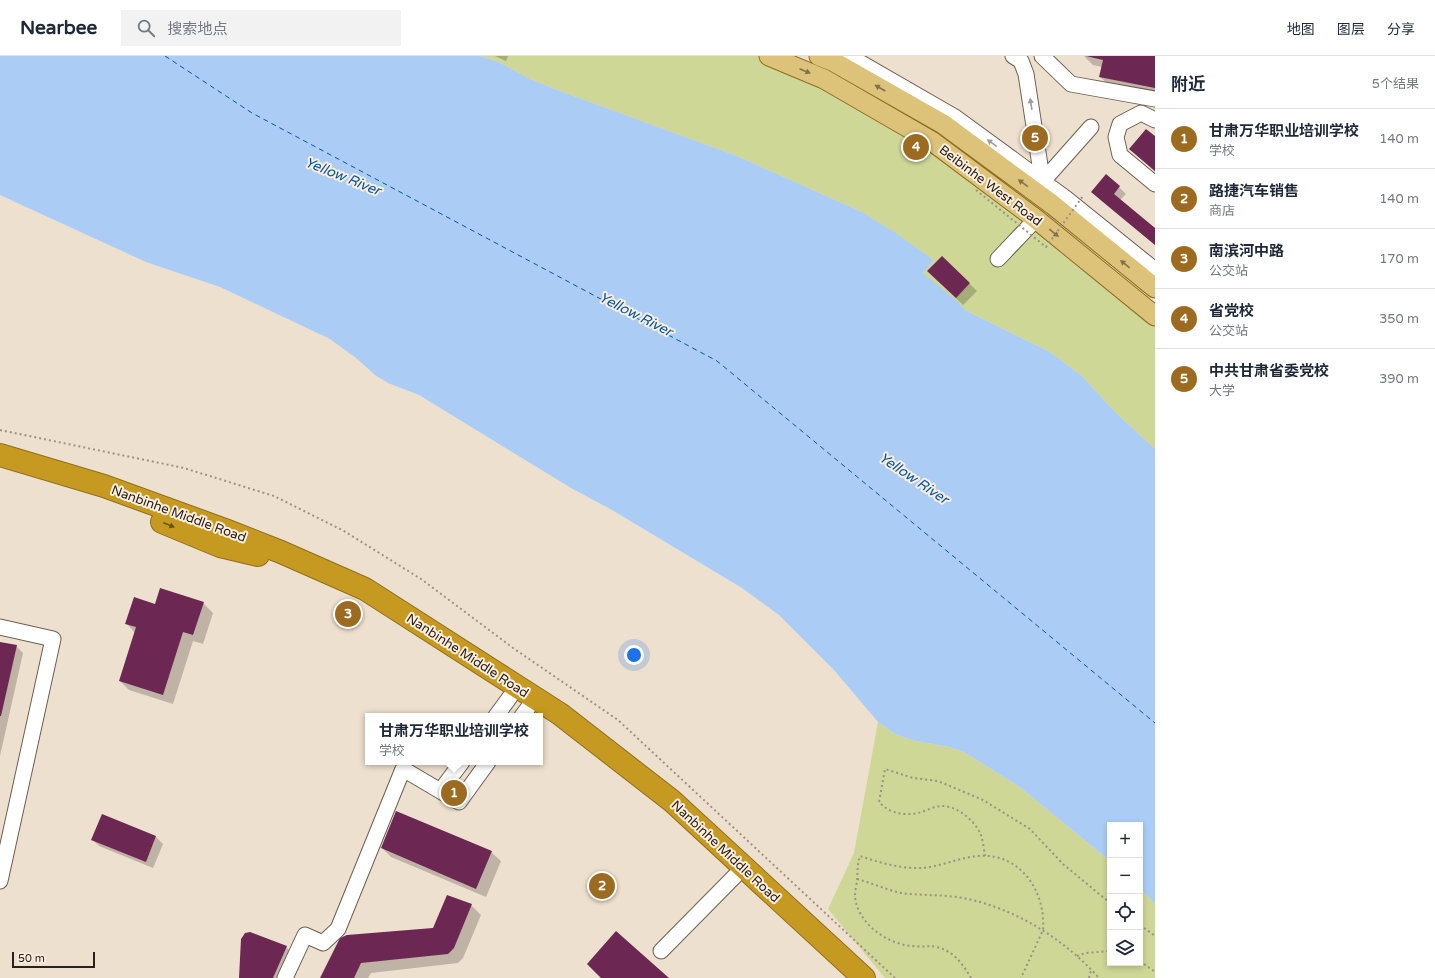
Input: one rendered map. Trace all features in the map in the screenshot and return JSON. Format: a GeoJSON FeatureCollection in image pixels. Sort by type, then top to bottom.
{"type":"FeatureCollection","features":[{"type":"Feature","properties":{"kind":"highway","name":"Nanbinhe Middle Road"},"geometry":{"type":"LineString","coordinates":[[0,455],[104,486],[281,552],[365,589],[560,714],[672,801],[864,978]]}},
{"type":"Feature","properties":{"kind":"highway","name":"Nanbinhe Middle Road"},"geometry":{"type":"LineString","coordinates":[[0,467],[101,498],[220,546],[278,559],[362,601],[510,697],[525,712]]}},
{"type":"Feature","properties":{"kind":"highway","name":"Nanbinhe Middle Road"},"geometry":{"type":"LineString","coordinates":[[543,720],[555,725],[662,808],[844,978]]}},
{"type":"Feature","properties":{"kind":"main road","name":"Beibinhe West Road"},"geometry":{"type":"LineString","coordinates":[[769,56],[824,79],[933,142],[1036,219],[1155,316]]}},
{"type":"Feature","properties":{"kind":"main road","name":"Beibinhe West Road"},"geometry":{"type":"LineString","coordinates":[[841,57],[1044,189],[1155,288]]}},
{"type":"Feature","properties":{"kind":"street"},"geometry":{"type":"LineString","coordinates":[[1013,56],[1021,61],[1026,74],[1044,189],[1155,270]]}},
{"type":"Feature","properties":{"kind":"street"},"geometry":{"type":"LineString","coordinates":[[1042,56],[1071,84],[1155,99]]}},
{"type":"Feature","properties":{"kind":"street"},"geometry":{"type":"LineString","coordinates":[[1155,120],[1141,113],[1120,124],[1116,137],[1120,155],[1155,184]]}},
{"type":"Feature","properties":{"kind":"street"},"geometry":{"type":"LineString","coordinates":[[1044,189],[1091,127]]}},
{"type":"Feature","properties":{"kind":"street"},"geometry":{"type":"LineString","coordinates":[[998,259],[1036,219]]}},
{"type":"Feature","properties":{"kind":"street"},"geometry":{"type":"LineString","coordinates":[[0,627],[54,639],[0,881]]}},
{"type":"Feature","properties":{"kind":"street"},"geometry":{"type":"LineString","coordinates":[[498,713],[510,697]]}},
{"type":"Feature","properties":{"kind":"street"},"geometry":{"type":"LineString","coordinates":[[441,790],[460,765]]}},
{"type":"Feature","properties":{"kind":"street"},"geometry":{"type":"LineString","coordinates":[[285,978],[305,935],[323,943],[338,929],[404,769],[441,790],[458,802],[486,765]]}},
{"type":"Feature","properties":{"kind":"street"},"geometry":{"type":"LineString","coordinates":[[661,951],[735,876]]}},
{"type":"Feature","properties":{"kind":"path"},"geometry":{"type":"LineString","coordinates":[[976,190],[1046,247],[1083,196]]}},
{"type":"Feature","properties":{"kind":"path"},"geometry":{"type":"LineString","coordinates":[[985,856],[981,835],[971,821],[960,812],[942,806],[917,813],[892,813],[886,810],[879,802],[885,769],[913,778],[938,781],[984,800],[1030,829],[1063,864],[1107,901]]}},
{"type":"Feature","properties":{"kind":"path"},"geometry":{"type":"LineString","coordinates":[[971,978],[962,963],[948,952],[931,945],[912,946],[893,942],[876,932],[866,922],[859,909],[855,895],[858,879],[856,866],[860,856],[901,867],[924,868],[978,856],[985,856],[998,858],[1016,867],[1028,876],[1037,889],[1041,904],[1043,930],[1021,978]]}},
{"type":"Feature","properties":{"kind":"path"},"geometry":{"type":"LineString","coordinates":[[858,879],[901,892],[968,899],[1011,913],[1043,930],[1076,956],[1099,978]]}},
{"type":"Feature","properties":{"kind":"path"},"geometry":{"type":"LineString","coordinates":[[1143,927],[1155,936]]}},
{"type":"Feature","properties":{"kind":"path"},"geometry":{"type":"LineString","coordinates":[[1076,956],[1086,953],[1107,951]]}},
{"type":"Feature","properties":{"kind":"path"},"geometry":{"type":"LineString","coordinates":[[1143,963],[1155,972]]}},
{"type":"Feature","properties":{"kind":"path"},"geometry":{"type":"LineString","coordinates":[[1088,978],[1091,969]]}},
{"type":"Feature","properties":{"kind":"green space"},"geometry":{"type":"Polygon","coordinates":[[[480,56],[769,56],[933,142],[1155,316],[1155,449],[1114,411],[1082,376],[1050,352],[965,310],[923,273],[934,260],[860,211],[737,156],[560,91],[530,79],[499,62],[480,56]]]}},
{"type":"Feature","properties":{"kind":"green space"},"geometry":{"type":"Polygon","coordinates":[[[878,722],[895,734],[912,740],[949,747],[964,752],[1021,788],[1107,859],[1107,966],[1143,966],[1143,892],[1155,903],[1155,978],[885,978],[828,909],[854,853],[878,722]]]}},
{"type":"Feature","properties":{"kind":"water","name":"Yellow River"},"geometry":{"type":"Polygon","coordinates":[[[0,56],[480,56],[499,62],[530,79],[560,91],[737,156],[860,211],[891,230],[934,260],[923,273],[957,301],[965,310],[1050,352],[1082,376],[1114,411],[1155,449],[1155,903],[1143,892],[1143,822],[1107,822],[1107,859],[1021,788],[964,752],[949,747],[912,740],[895,734],[878,722],[834,670],[779,615],[742,588],[612,510],[571,488],[419,395],[388,383],[375,375],[356,358],[330,339],[220,287],[146,262],[0,195],[0,56]]]}},
{"type":"Feature","properties":{"kind":"building"},"geometry":{"type":"Polygon","coordinates":[[[1086,56],[1155,56],[1155,88],[1099,77],[1103,60],[1086,56]]]}},
{"type":"Feature","properties":{"kind":"building"},"geometry":{"type":"Polygon","coordinates":[[[1146,129],[1155,136],[1155,171],[1129,149],[1146,129]]]}},
{"type":"Feature","properties":{"kind":"building"},"geometry":{"type":"Polygon","coordinates":[[[1106,174],[1120,186],[1114,194],[1155,228],[1155,245],[1091,192],[1106,174]]]}},
{"type":"Feature","properties":{"kind":"building"},"geometry":{"type":"Polygon","coordinates":[[[942,256],[970,283],[956,298],[927,271],[942,256]]]}},
{"type":"Feature","properties":{"kind":"building"},"geometry":{"type":"Polygon","coordinates":[[[160,588],[204,602],[193,635],[183,632],[163,695],[119,681],[136,627],[125,624],[134,597],[155,604],[160,588]]]}},
{"type":"Feature","properties":{"kind":"building"},"geometry":{"type":"Polygon","coordinates":[[[0,642],[17,645],[1,716],[0,716],[0,642]]]}},
{"type":"Feature","properties":{"kind":"building"},"geometry":{"type":"Polygon","coordinates":[[[396,811],[492,851],[476,889],[381,848],[396,811]]]}},
{"type":"Feature","properties":{"kind":"building"},"geometry":{"type":"Polygon","coordinates":[[[102,814],[156,836],[146,862],[91,840],[102,814]]]}},
{"type":"Feature","properties":{"kind":"building"},"geometry":{"type":"Polygon","coordinates":[[[447,895],[472,904],[454,948],[448,954],[361,963],[354,978],[320,978],[340,938],[347,935],[433,928],[447,895]]]}},
{"type":"Feature","properties":{"kind":"building"},"geometry":{"type":"Polygon","coordinates":[[[616,931],[669,978],[601,978],[587,964],[616,931]]]}},
{"type":"Feature","properties":{"kind":"building"},"geometry":{"type":"Polygon","coordinates":[[[250,932],[287,946],[273,978],[239,978],[241,939],[245,933],[250,932]]]}},
{"type":"Feature","properties":{"kind":"ferry route"},"geometry":{"type":"LineString","coordinates":[[165,56],[252,113],[717,361],[1155,723]]}},
{"type":"Feature","properties":{"kind":"place","name":"中共甘肃省委党校"},"geometry":{"type":"Point","coordinates":[1035,138]}},
{"type":"Feature","properties":{"kind":"place","name":"省党校"},"geometry":{"type":"Point","coordinates":[916,147]}},
{"type":"Feature","properties":{"kind":"place","name":"南滨河中路"},"geometry":{"type":"Point","coordinates":[348,614]}},
{"type":"Feature","properties":{"kind":"place","name":"甘肃万华职业培训学校"},"geometry":{"type":"Point","coordinates":[454,793]}},
{"type":"Feature","properties":{"kind":"place","name":"路捷汽车销售"},"geometry":{"type":"Point","coordinates":[602,886]}}]}
